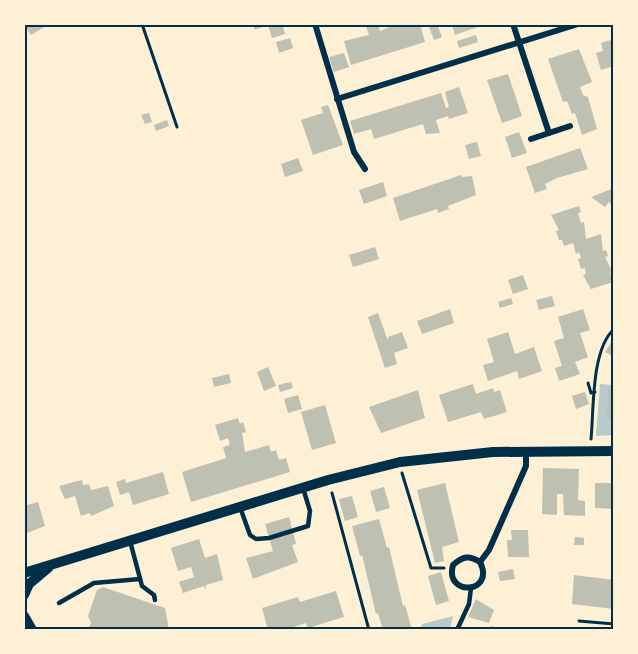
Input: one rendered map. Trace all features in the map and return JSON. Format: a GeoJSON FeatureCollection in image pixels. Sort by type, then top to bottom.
{"type":"FeatureCollection","features":[{"type":"Feature","properties":{"kind":"street"},"geometry":{"type":"LineString","coordinates":[[315,24],[354,152],[365,169]]}},
{"type":"Feature","properties":{"kind":"street"},"geometry":{"type":"LineString","coordinates":[[513,24],[549,133]]}},
{"type":"Feature","properties":{"kind":"street"},"geometry":{"type":"LineString","coordinates":[[337,99],[578,24]]}},
{"type":"Feature","properties":{"kind":"street"},"geometry":{"type":"LineString","coordinates":[[531,139],[570,126]]}},
{"type":"Feature","properties":{"kind":"street"},"geometry":{"type":"LineString","coordinates":[[480,562],[489,550],[526,466],[526,451]]}},
{"type":"Feature","properties":{"kind":"street"},"geometry":{"type":"LineString","coordinates":[[24,573],[328,480],[400,462],[468,453],[614,451]]}},
{"type":"Feature","properties":{"kind":"street"},"geometry":{"type":"LineString","coordinates":[[471,556],[480,562],[484,569],[483,578],[471,588],[458,585],[452,570],[461,558],[471,556]]}},
{"type":"Feature","properties":{"kind":"street"},"geometry":{"type":"LineString","coordinates":[[24,595],[29,584],[51,566]]}},
{"type":"Feature","properties":{"kind":"street"},"geometry":{"type":"LineString","coordinates":[[24,616],[32,630]]}},
{"type":"Feature","properties":{"kind":"lane"},"geometry":{"type":"LineString","coordinates":[[240,507],[250,535],[256,539],[293,531],[308,526],[310,510],[303,488]]}},
{"type":"Feature","properties":{"kind":"lane"},"geometry":{"type":"LineString","coordinates":[[130,541],[142,586],[154,595],[155,600]]}},
{"type":"Feature","properties":{"kind":"lane"},"geometry":{"type":"LineString","coordinates":[[59,603],[94,583],[140,579]]}},
{"type":"Feature","properties":{"kind":"lane"},"geometry":{"type":"LineString","coordinates":[[457,630],[469,604],[471,588]]}},
{"type":"Feature","properties":{"kind":"path"},"geometry":{"type":"LineString","coordinates":[[142,24],[177,127]]}},
{"type":"Feature","properties":{"kind":"path"},"geometry":{"type":"LineString","coordinates":[[590,451],[599,358],[604,342],[614,329]]}},
{"type":"Feature","properties":{"kind":"path"},"geometry":{"type":"LineString","coordinates":[[588,383],[591,393],[595,392]]}},
{"type":"Feature","properties":{"kind":"path"},"geometry":{"type":"LineString","coordinates":[[400,462],[406,492],[411,495],[431,568],[452,570]]}},
{"type":"Feature","properties":{"kind":"path"},"geometry":{"type":"LineString","coordinates":[[328,480],[369,630]]}},
{"type":"Feature","properties":{"kind":"path"},"geometry":{"type":"LineString","coordinates":[[579,621],[614,624]]}},
{"type":"Feature","properties":{"kind":"shaded area"},"geometry":{"type":"Polygon","coordinates":[[[600,384],[614,385],[614,435],[596,436],[600,384]]]}},
{"type":"Feature","properties":{"kind":"shaded area"},"geometry":{"type":"Polygon","coordinates":[[[453,616],[450,630],[421,630],[422,624],[453,616]]]}},
{"type":"Feature","properties":{"kind":"building"},"geometry":{"type":"Polygon","coordinates":[[[24,24],[42,24],[44,27],[31,35],[27,29],[24,31],[24,24]]]}},
{"type":"Feature","properties":{"kind":"building"},"geometry":{"type":"Polygon","coordinates":[[[253,24],[282,24],[285,34],[272,38],[268,25],[255,30],[253,24]]]}},
{"type":"Feature","properties":{"kind":"building"},"geometry":{"type":"Polygon","coordinates":[[[378,24],[380,31],[397,24],[420,24],[425,42],[351,65],[344,41],[369,35],[366,26],[378,24]]]}},
{"type":"Feature","properties":{"kind":"building"},"geometry":{"type":"Polygon","coordinates":[[[437,24],[442,37],[434,40],[429,27],[437,24]]]}},
{"type":"Feature","properties":{"kind":"building"},"geometry":{"type":"Polygon","coordinates":[[[452,24],[486,24],[455,35],[452,24]]]}},
{"type":"Feature","properties":{"kind":"building"},"geometry":{"type":"Polygon","coordinates":[[[476,35],[478,42],[459,48],[457,41],[476,35]]]}},
{"type":"Feature","properties":{"kind":"building"},"geometry":{"type":"Polygon","coordinates":[[[290,38],[293,48],[279,53],[276,42],[290,38]]]}},
{"type":"Feature","properties":{"kind":"building"},"geometry":{"type":"Polygon","coordinates":[[[614,39],[614,66],[601,70],[596,53],[603,51],[601,43],[614,39]]]}},
{"type":"Feature","properties":{"kind":"building"},"geometry":{"type":"Polygon","coordinates":[[[579,49],[592,82],[580,87],[583,95],[588,97],[597,129],[582,135],[575,113],[572,114],[567,101],[563,102],[548,59],[579,49]]]}},
{"type":"Feature","properties":{"kind":"building"},"geometry":{"type":"Polygon","coordinates":[[[344,53],[349,67],[334,72],[329,57],[344,53]]]}},
{"type":"Feature","properties":{"kind":"building"},"geometry":{"type":"Polygon","coordinates":[[[508,74],[522,116],[502,123],[487,80],[508,74]]]}},
{"type":"Feature","properties":{"kind":"building"},"geometry":{"type":"Polygon","coordinates":[[[459,87],[468,113],[449,119],[448,116],[436,120],[440,133],[426,134],[423,124],[374,139],[371,129],[354,134],[350,121],[441,93],[446,108],[449,107],[445,92],[459,87]]]}},
{"type":"Feature","properties":{"kind":"building"},"geometry":{"type":"Polygon","coordinates":[[[328,105],[343,145],[313,155],[301,120],[323,113],[321,107],[328,105]]]}},
{"type":"Feature","properties":{"kind":"building"},"geometry":{"type":"Polygon","coordinates":[[[149,113],[152,122],[145,124],[141,115],[149,113]]]}},
{"type":"Feature","properties":{"kind":"building"},"geometry":{"type":"Polygon","coordinates":[[[167,120],[169,126],[156,131],[154,125],[167,120]]]}},
{"type":"Feature","properties":{"kind":"building"},"geometry":{"type":"Polygon","coordinates":[[[519,132],[527,153],[512,158],[505,137],[519,132]]]}},
{"type":"Feature","properties":{"kind":"building"},"geometry":{"type":"Polygon","coordinates":[[[477,142],[481,156],[469,159],[465,145],[477,142]]]}},
{"type":"Feature","properties":{"kind":"building"},"geometry":{"type":"Polygon","coordinates":[[[580,148],[588,169],[557,178],[545,184],[547,189],[535,193],[526,167],[580,148]]]}},
{"type":"Feature","properties":{"kind":"building"},"geometry":{"type":"Polygon","coordinates":[[[298,158],[303,171],[285,177],[281,164],[298,158]]]}},
{"type":"Feature","properties":{"kind":"building"},"geometry":{"type":"Polygon","coordinates":[[[461,175],[462,177],[472,176],[476,195],[448,206],[449,209],[438,213],[437,209],[400,221],[393,198],[461,175]]]}},
{"type":"Feature","properties":{"kind":"building"},"geometry":{"type":"Polygon","coordinates":[[[383,182],[387,196],[364,204],[359,190],[383,182]]]}},
{"type":"Feature","properties":{"kind":"building"},"geometry":{"type":"Polygon","coordinates":[[[614,188],[614,207],[609,202],[605,207],[591,197],[614,188]]]}},
{"type":"Feature","properties":{"kind":"building"},"geometry":{"type":"Polygon","coordinates":[[[579,206],[581,212],[578,213],[581,223],[584,222],[586,239],[601,234],[603,251],[606,250],[608,256],[605,257],[612,271],[610,272],[613,282],[591,289],[583,275],[586,274],[585,268],[581,269],[578,259],[581,258],[579,252],[576,254],[573,243],[564,246],[562,240],[559,240],[556,231],[559,230],[551,215],[579,206]]]}},
{"type":"Feature","properties":{"kind":"building"},"geometry":{"type":"Polygon","coordinates":[[[375,247],[379,259],[353,267],[349,255],[375,247]]]}},
{"type":"Feature","properties":{"kind":"building"},"geometry":{"type":"Polygon","coordinates":[[[523,275],[528,289],[513,294],[508,280],[523,275]]]}},
{"type":"Feature","properties":{"kind":"building"},"geometry":{"type":"Polygon","coordinates":[[[552,296],[555,306],[539,310],[536,300],[552,296]]]}},
{"type":"Feature","properties":{"kind":"building"},"geometry":{"type":"Polygon","coordinates":[[[511,298],[513,304],[500,308],[498,302],[511,298]]]}},
{"type":"Feature","properties":{"kind":"building"},"geometry":{"type":"Polygon","coordinates":[[[450,309],[454,323],[422,334],[417,321],[450,309]]]}},
{"type":"Feature","properties":{"kind":"building"},"geometry":{"type":"Polygon","coordinates":[[[583,309],[590,330],[580,333],[588,357],[575,362],[580,374],[559,381],[555,368],[562,366],[554,341],[564,338],[558,317],[583,309]]]}},
{"type":"Feature","properties":{"kind":"building"},"geometry":{"type":"Polygon","coordinates":[[[378,313],[388,341],[388,337],[402,332],[408,348],[394,353],[397,364],[385,368],[368,317],[378,313]]]}},
{"type":"Feature","properties":{"kind":"building"},"geometry":{"type":"Polygon","coordinates":[[[508,332],[515,354],[534,347],[542,371],[519,379],[517,371],[488,381],[483,365],[494,362],[487,339],[508,332]]]}},
{"type":"Feature","properties":{"kind":"building"},"geometry":{"type":"Polygon","coordinates":[[[614,338],[614,357],[605,352],[614,338]]]}},
{"type":"Feature","properties":{"kind":"building"},"geometry":{"type":"Polygon","coordinates":[[[268,367],[276,386],[264,391],[257,372],[268,367]]]}},
{"type":"Feature","properties":{"kind":"building"},"geometry":{"type":"Polygon","coordinates":[[[229,374],[231,383],[214,387],[212,378],[229,374]]]}},
{"type":"Feature","properties":{"kind":"building"},"geometry":{"type":"Polygon","coordinates":[[[291,382],[293,388],[280,392],[278,385],[291,382]]]}},
{"type":"Feature","properties":{"kind":"building"},"geometry":{"type":"Polygon","coordinates":[[[473,384],[476,394],[493,388],[494,392],[500,390],[507,412],[484,419],[481,412],[448,422],[439,395],[473,384]]]}},
{"type":"Feature","properties":{"kind":"building"},"geometry":{"type":"Polygon","coordinates":[[[418,390],[425,418],[381,433],[369,407],[418,390]]]}},
{"type":"Feature","properties":{"kind":"building"},"geometry":{"type":"Polygon","coordinates":[[[608,390],[614,390],[614,420],[607,419],[608,390]]]}},
{"type":"Feature","properties":{"kind":"building"},"geometry":{"type":"Polygon","coordinates":[[[585,392],[589,404],[576,409],[572,396],[585,392]]]}},
{"type":"Feature","properties":{"kind":"building"},"geometry":{"type":"Polygon","coordinates":[[[298,395],[302,409],[288,413],[284,399],[298,395]]]}},
{"type":"Feature","properties":{"kind":"building"},"geometry":{"type":"Polygon","coordinates":[[[325,405],[336,443],[312,450],[301,412],[325,405]]]}},
{"type":"Feature","properties":{"kind":"building"},"geometry":{"type":"Polygon","coordinates":[[[238,418],[240,424],[243,422],[246,432],[242,433],[245,452],[269,445],[271,452],[276,450],[279,460],[286,458],[290,472],[191,502],[182,472],[226,458],[223,447],[230,445],[228,438],[220,441],[215,425],[238,418]]]}},
{"type":"Feature","properties":{"kind":"building"},"geometry":{"type":"Polygon","coordinates":[[[543,468],[579,469],[578,500],[585,501],[585,516],[564,515],[563,494],[557,494],[557,515],[542,514],[543,468]]]}},
{"type":"Feature","properties":{"kind":"building"},"geometry":{"type":"Polygon","coordinates":[[[163,472],[169,494],[133,505],[129,492],[120,495],[116,482],[125,479],[126,483],[163,472]]]}},
{"type":"Feature","properties":{"kind":"building"},"geometry":{"type":"Polygon","coordinates":[[[82,480],[83,485],[89,484],[91,490],[108,486],[114,506],[91,516],[90,513],[81,516],[75,496],[65,499],[59,486],[82,480]]]}},
{"type":"Feature","properties":{"kind":"building"},"geometry":{"type":"Polygon","coordinates":[[[445,483],[459,542],[442,547],[444,561],[435,563],[417,490],[445,483]]]}},
{"type":"Feature","properties":{"kind":"building"},"geometry":{"type":"Polygon","coordinates":[[[595,483],[614,483],[614,509],[595,508],[595,483]]]}},
{"type":"Feature","properties":{"kind":"building"},"geometry":{"type":"Polygon","coordinates":[[[384,487],[390,508],[376,512],[370,491],[384,487]]]}},
{"type":"Feature","properties":{"kind":"building"},"geometry":{"type":"Polygon","coordinates":[[[352,496],[358,517],[345,521],[339,499],[352,496]]]}},
{"type":"Feature","properties":{"kind":"building"},"geometry":{"type":"Polygon","coordinates":[[[38,502],[45,526],[24,534],[24,506],[38,502]]]}},
{"type":"Feature","properties":{"kind":"building"},"geometry":{"type":"Polygon","coordinates":[[[289,517],[296,544],[292,545],[298,562],[253,579],[246,558],[273,551],[265,524],[289,517]]]}},
{"type":"Feature","properties":{"kind":"building"},"geometry":{"type":"Polygon","coordinates":[[[379,519],[412,630],[383,630],[378,613],[376,614],[362,555],[360,556],[352,526],[379,519]]]}},
{"type":"Feature","properties":{"kind":"building"},"geometry":{"type":"Polygon","coordinates":[[[511,530],[528,530],[529,557],[508,557],[507,540],[512,540],[511,530]]]}},
{"type":"Feature","properties":{"kind":"building"},"geometry":{"type":"Polygon","coordinates":[[[575,537],[584,538],[584,545],[574,545],[575,537]]]}},
{"type":"Feature","properties":{"kind":"building"},"geometry":{"type":"Polygon","coordinates":[[[199,539],[205,558],[217,554],[223,580],[206,585],[205,590],[204,586],[183,593],[179,582],[194,577],[191,567],[178,571],[171,548],[199,539]]]}},
{"type":"Feature","properties":{"kind":"building"},"geometry":{"type":"Polygon","coordinates":[[[513,569],[515,579],[500,581],[498,572],[513,569]]]}},
{"type":"Feature","properties":{"kind":"building"},"geometry":{"type":"Polygon","coordinates":[[[441,572],[449,601],[436,605],[428,576],[441,572]]]}},
{"type":"Feature","properties":{"kind":"building"},"geometry":{"type":"Polygon","coordinates":[[[574,575],[614,580],[614,609],[572,604],[574,575]]]}},
{"type":"Feature","properties":{"kind":"building"},"geometry":{"type":"Polygon","coordinates":[[[103,587],[165,608],[169,630],[88,630],[91,623],[88,616],[97,590],[103,587]]]}},
{"type":"Feature","properties":{"kind":"building"},"geometry":{"type":"Polygon","coordinates":[[[336,591],[344,617],[308,628],[306,623],[284,630],[268,630],[262,608],[298,597],[300,602],[336,591]]]}},
{"type":"Feature","properties":{"kind":"building"},"geometry":{"type":"Polygon","coordinates":[[[476,599],[494,610],[489,623],[468,617],[476,599]]]}},
{"type":"Feature","properties":{"kind":"building"},"geometry":{"type":"Polygon","coordinates":[[[493,626],[494,630],[479,630],[479,629],[493,626]]]}}]}
